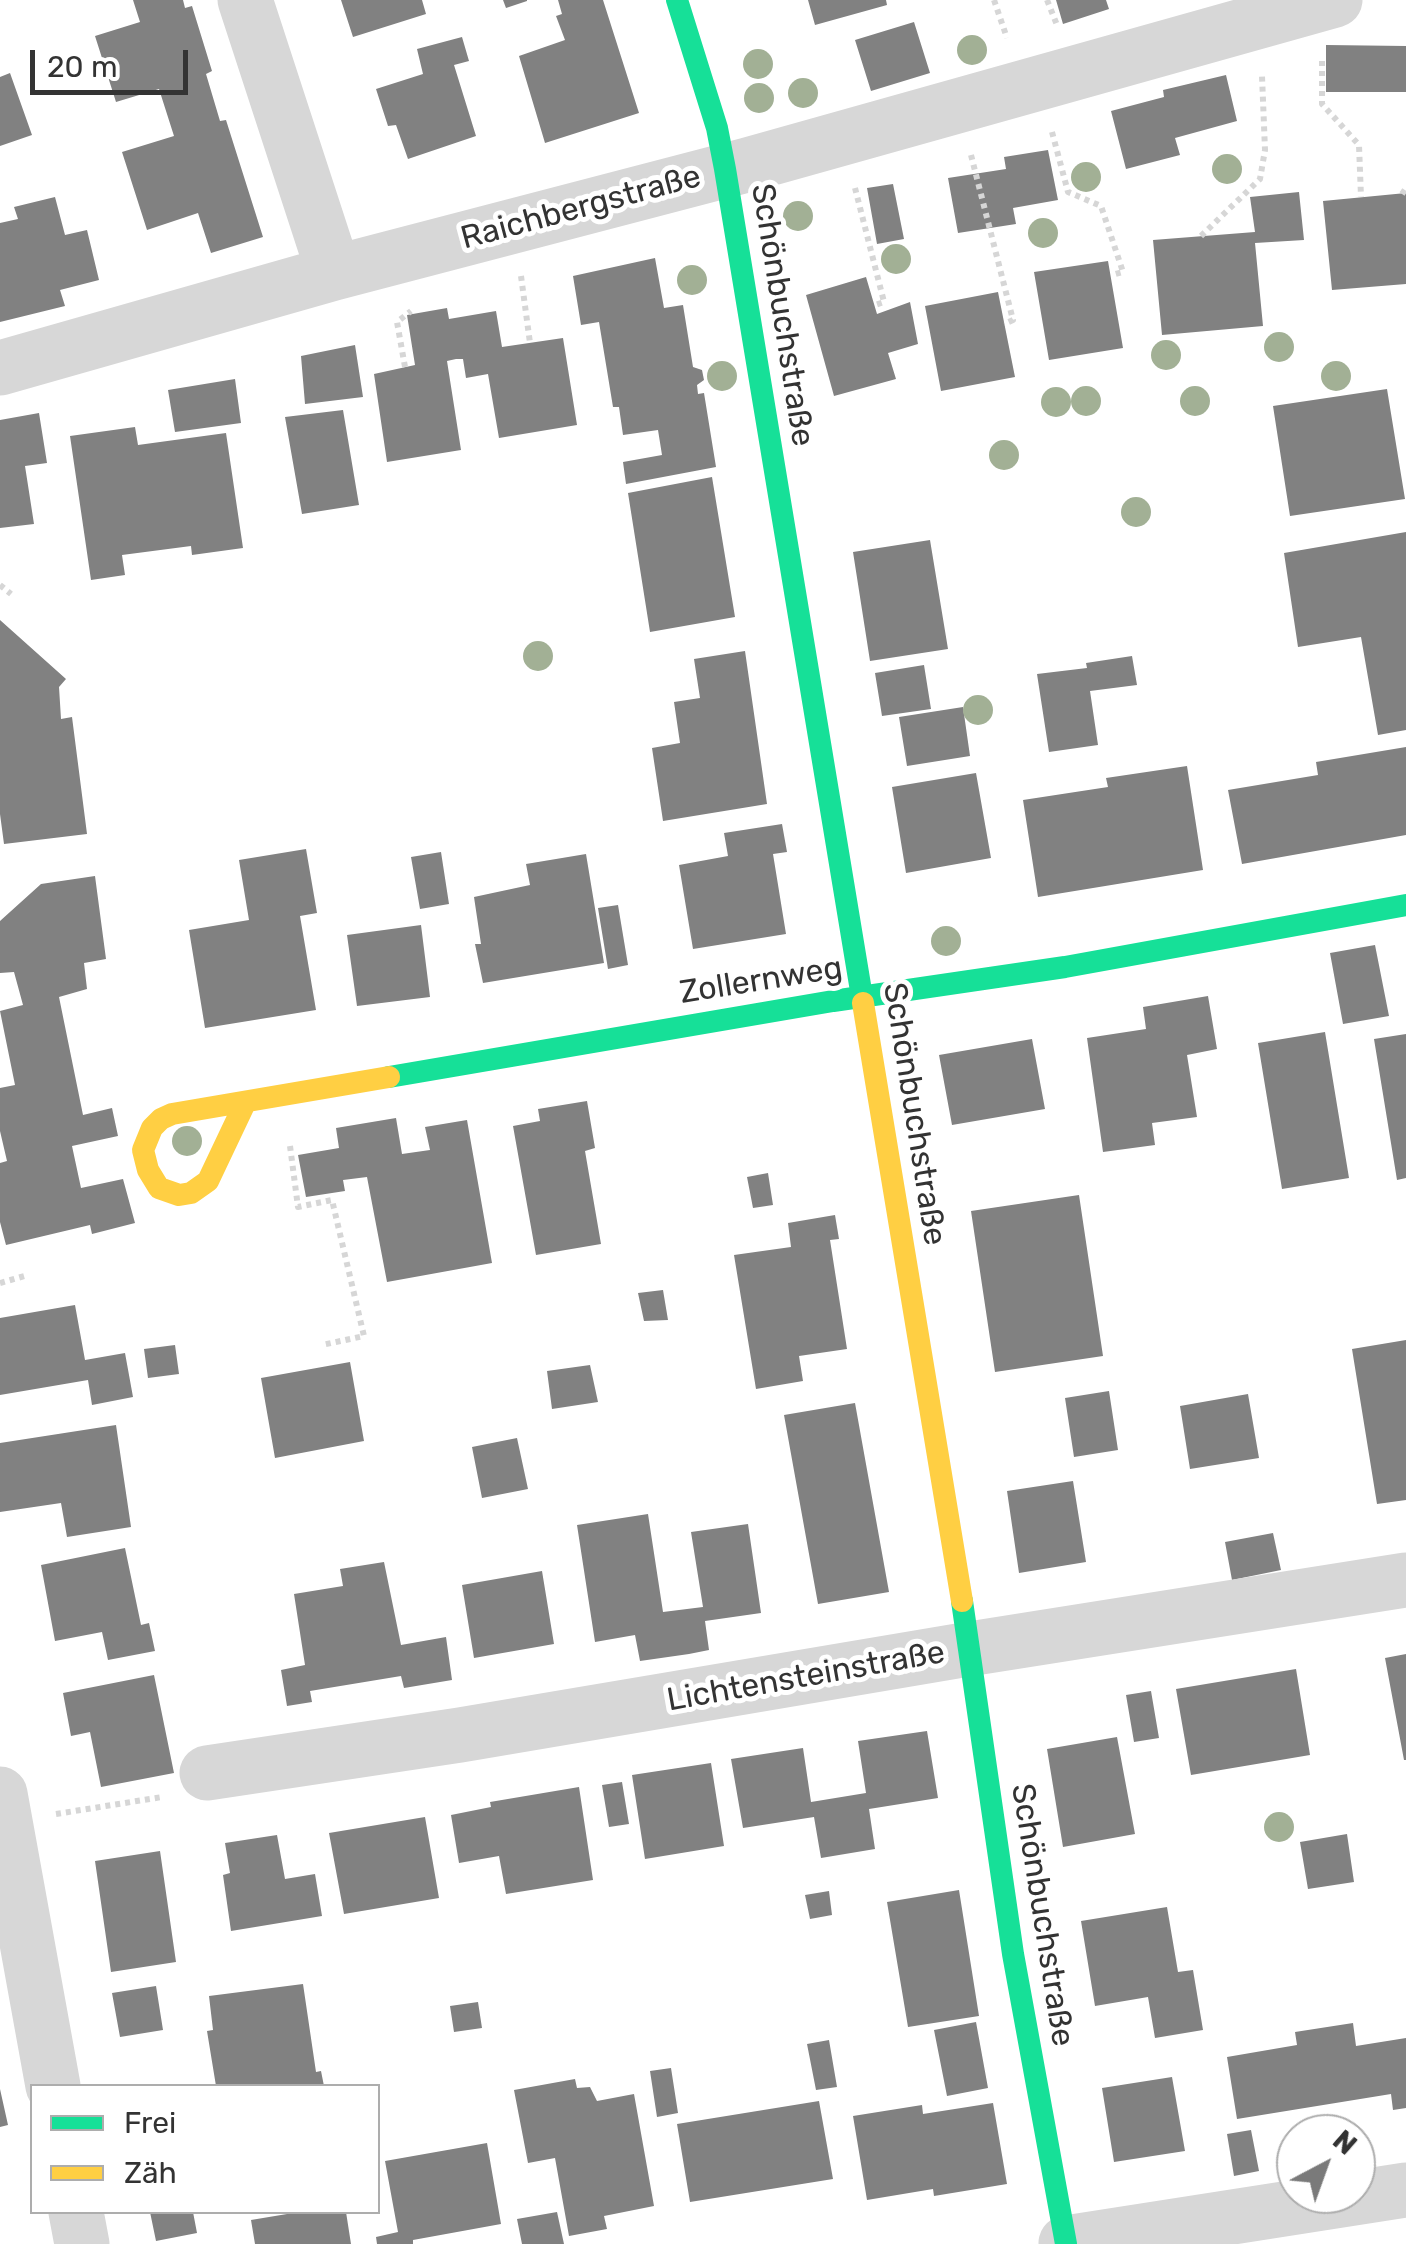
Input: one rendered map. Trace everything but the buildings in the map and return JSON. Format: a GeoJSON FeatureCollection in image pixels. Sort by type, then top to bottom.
{"type":"FeatureCollection","features":[{"type":"Feature","properties":{"kind":"street"},"geometry":{"type":"LineString","coordinates":[[245,0],[334,273]]}},
{"type":"Feature","properties":{"kind":"street","name":"Schönbuchstraße"},"geometry":{"type":"LineString","coordinates":[[677,0],[717,128],[725,169],[969,1649],[1013,1954],[1064,2244]]}},
{"type":"Feature","properties":{"kind":"street","name":"Raichbergstraße"},"geometry":{"type":"LineString","coordinates":[[0,368],[962,103],[1026,67],[1250,24],[1328,24]]}},
{"type":"Feature","properties":{"kind":"street","name":"Zollernweg"},"geometry":{"type":"LineString","coordinates":[[245,1103],[208,1181],[179,1195],[159,1188],[148,1170],[144,1150],[152,1128],[161,1118],[172,1114],[1065,966],[1406,904]]}},
{"type":"Feature","properties":{"kind":"street","name":"Lichtensteinstraße"},"geometry":{"type":"LineString","coordinates":[[206,1772],[460,1735],[1406,1580]]}},
{"type":"Feature","properties":{"kind":"street"},"geometry":{"type":"LineString","coordinates":[[0,1794],[53,2084]]}},
{"type":"Feature","properties":{"kind":"street"},"geometry":{"type":"LineString","coordinates":[[1064,2244],[1406,2190]]}},
{"type":"Feature","properties":{"kind":"street"},"geometry":{"type":"LineString","coordinates":[[76,2214],[82,2244]]}},
{"type":"Feature","properties":{"kind":"path"},"geometry":{"type":"LineString","coordinates":[[994,0],[1026,67],[1064,186],[1068,192],[1102,206],[1124,272],[1112,275]]}},
{"type":"Feature","properties":{"kind":"path"},"geometry":{"type":"LineString","coordinates":[[1201,236],[1260,179],[1265,150],[1261,51],[1250,24]]}},
{"type":"Feature","properties":{"kind":"path"},"geometry":{"type":"LineString","coordinates":[[1328,24],[1322,104],[1359,145],[1361,197]]}},
{"type":"Feature","properties":{"kind":"path"},"geometry":{"type":"LineString","coordinates":[[962,103],[974,170],[1013,320],[1004,324]]}},
{"type":"Feature","properties":{"kind":"path"},"geometry":{"type":"LineString","coordinates":[[842,138],[884,302],[875,305]]}},
{"type":"Feature","properties":{"kind":"path"},"geometry":{"type":"LineString","coordinates":[[0,584],[11,594]]}},
{"type":"Feature","properties":{"kind":"path"},"geometry":{"type":"LineString","coordinates":[[283,1095],[298,1206],[332,1200],[364,1336],[322,1345]]}},
{"type":"Feature","properties":{"kind":"path"},"geometry":{"type":"LineString","coordinates":[[0,1283],[28,1275]]}},
{"type":"Feature","properties":{"kind":"path"},"geometry":{"type":"LineString","coordinates":[[52,1814],[200,1790],[206,1772]]}},
{"type":"Feature","properties":{"kind":"traffic: fast"},"geometry":{"type":"LineString","coordinates":[[677,0],[717,128],[725,169],[863,1003]]}},
{"type":"Feature","properties":{"kind":"traffic: fast"},"geometry":{"type":"LineString","coordinates":[[389,1077],[833,1001],[1065,967],[1406,905]]}},
{"type":"Feature","properties":{"kind":"traffic: fast"},"geometry":{"type":"LineString","coordinates":[[962,1601],[1013,1954],[1066,2244]]}},
{"type":"Feature","properties":{"kind":"traffic: slow"},"geometry":{"type":"LineString","coordinates":[[863,1003],[962,1601]]}},
{"type":"Feature","properties":{"kind":"traffic: slow"},"geometry":{"type":"LineString","coordinates":[[245,1103],[208,1181],[191,1193],[179,1195],[159,1188],[148,1170],[143,1150],[152,1128],[161,1119],[172,1114],[389,1077]]}}]}
